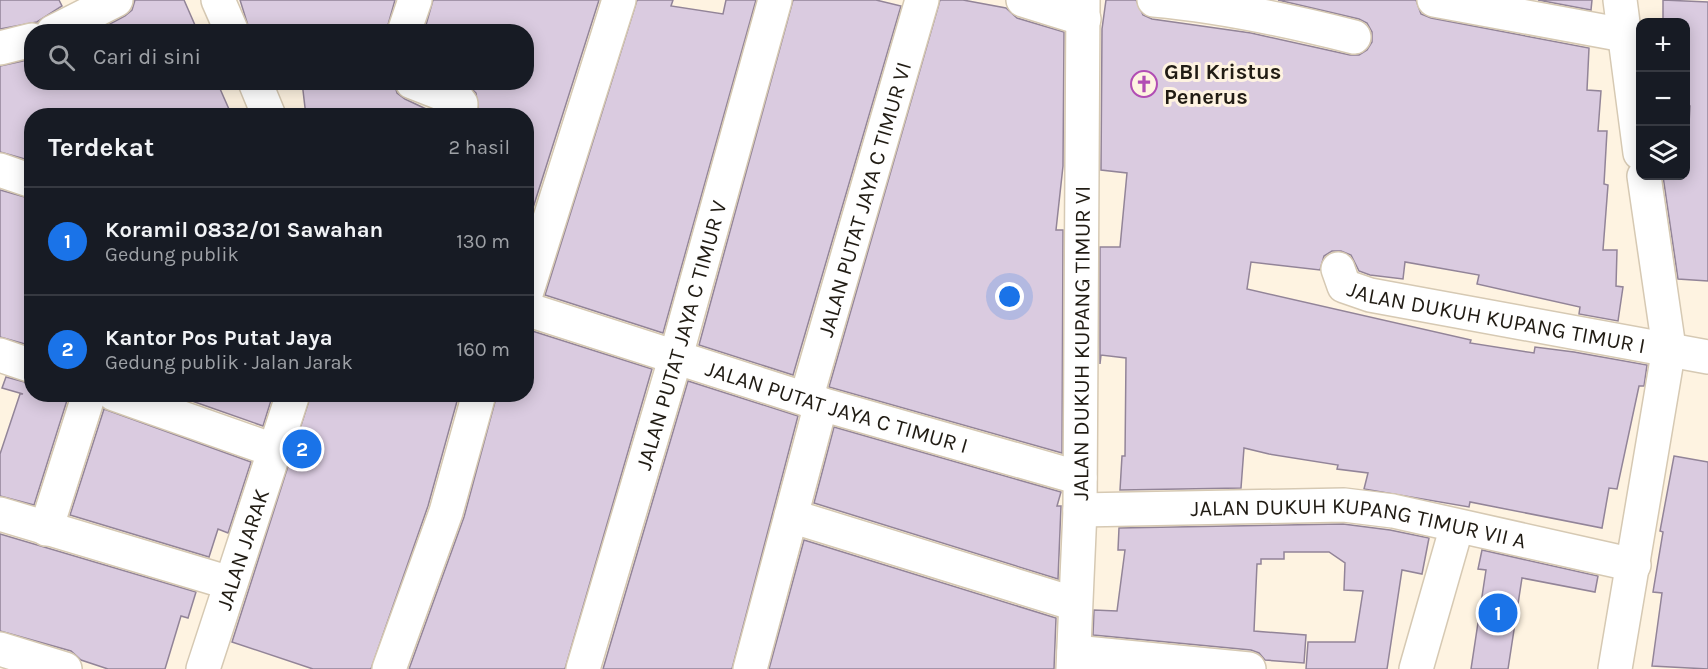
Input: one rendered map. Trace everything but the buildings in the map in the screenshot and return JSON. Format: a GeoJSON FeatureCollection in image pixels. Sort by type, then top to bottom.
{"type":"FeatureCollection","features":[{"type":"Feature","properties":{"kind":"street"},"geometry":{"type":"LineString","coordinates":[[69,24],[116,0]]}},
{"type":"Feature","properties":{"kind":"street"},"geometry":{"type":"LineString","coordinates":[[218,0],[228,24]]}},
{"type":"Feature","properties":{"kind":"street"},"geometry":{"type":"LineString","coordinates":[[407,24],[415,0]]}},
{"type":"Feature","properties":{"kind":"street"},"geometry":{"type":"LineString","coordinates":[[534,269],[620,0]]}},
{"type":"Feature","properties":{"kind":"street","name":"JALAN PUTAT JAYA C TIMUR V"},"geometry":{"type":"LineString","coordinates":[[583,669],[676,356],[776,0]]}},
{"type":"Feature","properties":{"kind":"street","name":"JALAN PUTAT JAYA C TIMUR VI"},"geometry":{"type":"LineString","coordinates":[[750,669],[791,516],[814,401],[922,0]]}},
{"type":"Feature","properties":{"kind":"street"},"geometry":{"type":"LineString","coordinates":[[1023,0],[1083,9]]}},
{"type":"Feature","properties":{"kind":"street"},"geometry":{"type":"LineString","coordinates":[[1154,0],[1275,8],[1354,37]]}},
{"type":"Feature","properties":{"kind":"street"},"geometry":{"type":"LineString","coordinates":[[1434,0],[1623,35]]}},
{"type":"Feature","properties":{"kind":"street"},"geometry":{"type":"LineString","coordinates":[[1620,0],[1637,126]]}},
{"type":"Feature","properties":{"kind":"street","name":"JALAN DUKUH KUPANG TIMUR VI"},"geometry":{"type":"LineString","coordinates":[[1074,661],[1080,510],[1083,9]]}},
{"type":"Feature","properties":{"kind":"street"},"geometry":{"type":"LineString","coordinates":[[0,48],[24,42]]}},
{"type":"Feature","properties":{"kind":"street"},"geometry":{"type":"LineString","coordinates":[[258,90],[266,108]]}},
{"type":"Feature","properties":{"kind":"street"},"geometry":{"type":"LineString","coordinates":[[432,90],[458,100],[461,108]]}},
{"type":"Feature","properties":{"kind":"street"},"geometry":{"type":"LineString","coordinates":[[0,170],[24,178]]}},
{"type":"Feature","properties":{"kind":"street"},"geometry":{"type":"LineString","coordinates":[[1615,669],[1669,348],[1645,180]]}},
{"type":"Feature","properties":{"kind":"street","name":"JALAN DUKUH KUPANG TIMUR I"},"geometry":{"type":"LineString","coordinates":[[1338,269],[1344,286],[1370,295],[1669,348]]}},
{"type":"Feature","properties":{"kind":"street","name":"JALAN PUTAT JAYA C TIMUR I"},"geometry":{"type":"LineString","coordinates":[[534,312],[814,401],[1080,478]]}},
{"type":"Feature","properties":{"kind":"street"},"geometry":{"type":"LineString","coordinates":[[1669,348],[1708,357]]}},
{"type":"Feature","properties":{"kind":"street"},"geometry":{"type":"LineString","coordinates":[[0,355],[24,363]]}},
{"type":"Feature","properties":{"kind":"street"},"geometry":{"type":"LineString","coordinates":[[46,528],[86,402]]}},
{"type":"Feature","properties":{"kind":"street"},"geometry":{"type":"LineString","coordinates":[[137,402],[273,450]]}},
{"type":"Feature","properties":{"kind":"street","name":"JALAN JARAK"},"geometry":{"type":"LineString","coordinates":[[203,669],[290,402]]}},
{"type":"Feature","properties":{"kind":"street"},"geometry":{"type":"LineString","coordinates":[[389,669],[446,512],[477,402]]}},
{"type":"Feature","properties":{"kind":"street","name":"JALAN DUKUH KUPANG TIMUR VII A"},"geometry":{"type":"LineString","coordinates":[[1080,510],[1344,505],[1393,511],[1634,565]]}},
{"type":"Feature","properties":{"kind":"street"},"geometry":{"type":"LineString","coordinates":[[0,514],[230,583]]}},
{"type":"Feature","properties":{"kind":"street"},"geometry":{"type":"LineString","coordinates":[[791,516],[1075,604]]}},
{"type":"Feature","properties":{"kind":"street"},"geometry":{"type":"LineString","coordinates":[[1416,669],[1457,526]]}},
{"type":"Feature","properties":{"kind":"street"},"geometry":{"type":"LineString","coordinates":[[0,649],[65,669]]}},
{"type":"Feature","properties":{"kind":"street"},"geometry":{"type":"LineString","coordinates":[[1074,661],[1249,669]]}},
{"type":"Feature","properties":{"kind":"place","name":"GBI Kristus Penerus"},"geometry":{"type":"Point","coordinates":[1144,84]}},
{"type":"Feature","properties":{"kind":"place","name":"Kantor Pos Putat Jaya"},"geometry":{"type":"Point","coordinates":[302,449]}},
{"type":"Feature","properties":{"kind":"place","name":"Koramil 0832/01 Sawahan"},"geometry":{"type":"Point","coordinates":[1498,613]}}]}
